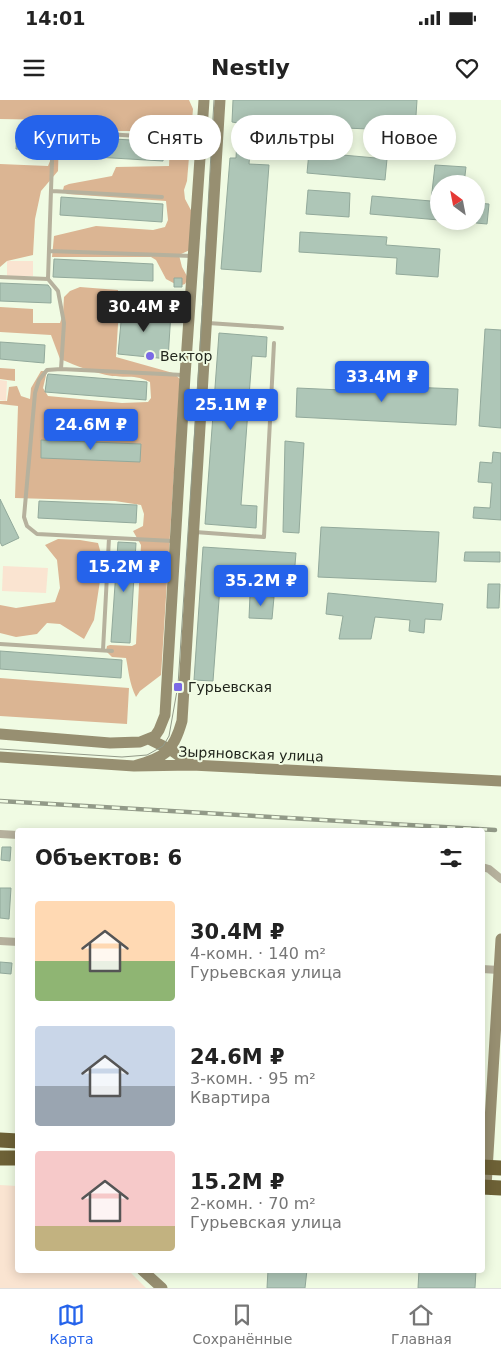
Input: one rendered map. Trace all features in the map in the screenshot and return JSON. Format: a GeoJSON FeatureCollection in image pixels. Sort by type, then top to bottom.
{"type":"FeatureCollection","features":[{"type":"Feature","properties":{"kind":"highway"},"geometry":{"type":"LineString","coordinates":[[0,1140],[15,1141]]}},
{"type":"Feature","properties":{"kind":"highway"},"geometry":{"type":"LineString","coordinates":[[0,1158],[15,1158]]}},
{"type":"Feature","properties":{"kind":"street"},"geometry":{"type":"LineString","coordinates":[[0,734],[110,743],[140,742],[155,736],[164,715],[204,100]]}},
{"type":"Feature","properties":{"kind":"street"},"geometry":{"type":"LineString","coordinates":[[134,766],[159,757],[171,750],[182,722],[220,100]]}},
{"type":"Feature","properties":{"kind":"street"},"geometry":{"type":"LineString","coordinates":[[149,739],[171,750],[192,765]]}},
{"type":"Feature","properties":{"kind":"street","name":"Зыряновская улица"},"geometry":{"type":"LineString","coordinates":[[0,757],[134,766],[192,765],[501,781]]}},
{"type":"Feature","properties":{"kind":"street"},"geometry":{"type":"LineString","coordinates":[[0,834],[15,835]]}},
{"type":"Feature","properties":{"kind":"street"},"geometry":{"type":"LineString","coordinates":[[485,868],[501,879]]}},
{"type":"Feature","properties":{"kind":"street"},"geometry":{"type":"LineString","coordinates":[[490,1187],[497,1075],[501,939]]}},
{"type":"Feature","properties":{"kind":"street"},"geometry":{"type":"LineString","coordinates":[[0,941],[15,942]]}},
{"type":"Feature","properties":{"kind":"street"},"geometry":{"type":"LineString","coordinates":[[485,969],[499,970]]}},
{"type":"Feature","properties":{"kind":"street"},"geometry":{"type":"LineString","coordinates":[[145,1273],[162,1288]]}},
{"type":"Feature","properties":{"kind":"lane"},"geometry":{"type":"LineString","coordinates":[[53,160],[48,279],[58,291],[64,323],[62,369]]}},
{"type":"Feature","properties":{"kind":"lane"},"geometry":{"type":"LineString","coordinates":[[52,191],[162,197]]}},
{"type":"Feature","properties":{"kind":"lane"},"geometry":{"type":"LineString","coordinates":[[49,251],[194,256]]}},
{"type":"Feature","properties":{"kind":"lane"},"geometry":{"type":"LineString","coordinates":[[0,277],[48,279]]}},
{"type":"Feature","properties":{"kind":"lane"},"geometry":{"type":"LineString","coordinates":[[206,323],[282,328]]}},
{"type":"Feature","properties":{"kind":"lane"},"geometry":{"type":"LineString","coordinates":[[194,532],[264,537],[274,343]]}},
{"type":"Feature","properties":{"kind":"lane"},"geometry":{"type":"LineString","coordinates":[[176,541],[38,534],[27,526],[24,517],[35,393],[39,380],[47,370],[62,369],[185,376]]}},
{"type":"Feature","properties":{"kind":"lane"},"geometry":{"type":"LineString","coordinates":[[102,650],[109,538]]}},
{"type":"Feature","properties":{"kind":"lane"},"geometry":{"type":"LineString","coordinates":[[0,644],[112,651]]}},
{"type":"Feature","properties":{"kind":"shaded area"},"geometry":{"type":"Polygon","coordinates":[[[0,100],[189,100],[193,109],[192,115],[129,115],[129,131],[119,131],[119,115],[15,115],[15,119],[0,119],[0,100]]]}},
{"type":"Feature","properties":{"kind":"shaded area"},"geometry":{"type":"Polygon","coordinates":[[[50,160],[58,160],[58,171],[41,191],[35,219],[33,255],[7,261],[0,267],[0,164],[48,166],[50,160]]]}},
{"type":"Feature","properties":{"kind":"shaded area"},"geometry":{"type":"Polygon","coordinates":[[[169,160],[189,160],[187,181],[184,190],[185,199],[193,214],[192,249],[179,255],[182,267],[188,278],[185,284],[179,286],[166,279],[156,260],[151,257],[52,257],[54,236],[96,226],[153,230],[165,227],[168,220],[166,201],[67,194],[63,190],[64,186],[112,176],[116,167],[169,166],[169,160]]]}},
{"type":"Feature","properties":{"kind":"shaded area"},"geometry":{"type":"Polygon","coordinates":[[[7,261],[33,261],[33,276],[7,276],[7,261]]]}},
{"type":"Feature","properties":{"kind":"shaded area"},"geometry":{"type":"Polygon","coordinates":[[[80,287],[118,290],[119,308],[116,357],[173,373],[180,379],[161,675],[140,691],[136,697],[126,658],[112,657],[106,651],[107,646],[110,645],[132,646],[136,644],[141,545],[133,531],[143,526],[144,514],[141,505],[115,501],[15,498],[18,406],[0,404],[0,401],[7,401],[9,387],[17,386],[21,396],[30,399],[31,388],[41,371],[47,371],[43,388],[48,396],[122,403],[148,402],[151,398],[150,382],[135,377],[105,375],[60,359],[51,335],[0,332],[0,307],[33,309],[33,323],[60,323],[63,314],[64,297],[70,291],[80,287]]]}},
{"type":"Feature","properties":{"kind":"shaded area"},"geometry":{"type":"Polygon","coordinates":[[[0,368],[15,369],[15,381],[0,379],[0,368]]]}},
{"type":"Feature","properties":{"kind":"shaded area"},"geometry":{"type":"Polygon","coordinates":[[[0,380],[7,381],[6,401],[0,400],[0,380]]]}},
{"type":"Feature","properties":{"kind":"shaded area"},"geometry":{"type":"Polygon","coordinates":[[[58,539],[98,543],[103,561],[94,620],[84,639],[60,624],[47,623],[37,634],[16,637],[0,633],[0,605],[16,608],[55,602],[60,588],[57,560],[45,545],[58,539]]]}},
{"type":"Feature","properties":{"kind":"shaded area"},"geometry":{"type":"Polygon","coordinates":[[[3,566],[48,568],[46,593],[2,591],[3,566]]]}},
{"type":"Feature","properties":{"kind":"shaded area"},"geometry":{"type":"Polygon","coordinates":[[[0,678],[129,688],[127,724],[0,716],[0,678]]]}},
{"type":"Feature","properties":{"kind":"shaded area"},"geometry":{"type":"Polygon","coordinates":[[[0,1185],[15,1186],[15,1273],[131,1273],[146,1288],[0,1288],[0,1185]]]}},
{"type":"Feature","properties":{"kind":"building"},"geometry":{"type":"Polygon","coordinates":[[[233,100],[417,100],[416,115],[363,115],[363,129],[353,128],[353,115],[232,115],[233,100]]]}},
{"type":"Feature","properties":{"kind":"building"},"geometry":{"type":"Polygon","coordinates":[[[119,139],[129,140],[129,159],[119,158],[119,139]]]}},
{"type":"Feature","properties":{"kind":"building"},"geometry":{"type":"Polygon","coordinates":[[[353,156],[363,157],[363,160],[387,160],[385,180],[307,173],[308,160],[353,160],[353,156]]]}},
{"type":"Feature","properties":{"kind":"building"},"geometry":{"type":"Polygon","coordinates":[[[230,158],[231,160],[249,160],[249,164],[269,165],[261,272],[221,269],[230,158]]]}},
{"type":"Feature","properties":{"kind":"building"},"geometry":{"type":"Polygon","coordinates":[[[435,165],[466,167],[465,175],[434,175],[435,165]]]}},
{"type":"Feature","properties":{"kind":"building"},"geometry":{"type":"Polygon","coordinates":[[[308,190],[350,193],[349,217],[306,214],[308,190]]]}},
{"type":"Feature","properties":{"kind":"building"},"geometry":{"type":"Polygon","coordinates":[[[372,196],[430,201],[430,219],[370,214],[372,196]]]}},
{"type":"Feature","properties":{"kind":"building"},"geometry":{"type":"Polygon","coordinates":[[[61,197],[163,204],[162,222],[60,215],[61,197]]]}},
{"type":"Feature","properties":{"kind":"building"},"geometry":{"type":"Polygon","coordinates":[[[485,204],[489,204],[487,224],[485,224],[485,204]]]}},
{"type":"Feature","properties":{"kind":"building"},"geometry":{"type":"Polygon","coordinates":[[[300,232],[387,237],[386,245],[440,249],[438,277],[396,274],[397,258],[299,252],[300,232]]]}},
{"type":"Feature","properties":{"kind":"building"},"geometry":{"type":"Polygon","coordinates":[[[54,259],[153,264],[153,281],[53,277],[54,259]]]}},
{"type":"Feature","properties":{"kind":"building"},"geometry":{"type":"Polygon","coordinates":[[[174,278],[182,278],[182,287],[174,287],[174,278]]]}},
{"type":"Feature","properties":{"kind":"building"},"geometry":{"type":"Polygon","coordinates":[[[0,283],[48,285],[51,289],[51,303],[0,301],[0,283]]]}},
{"type":"Feature","properties":{"kind":"building"},"geometry":{"type":"Polygon","coordinates":[[[123,301],[134,302],[134,310],[171,312],[168,359],[118,354],[123,301]]]}},
{"type":"Feature","properties":{"kind":"building"},"geometry":{"type":"Polygon","coordinates":[[[485,329],[501,330],[501,428],[479,426],[485,329]]]}},
{"type":"Feature","properties":{"kind":"building"},"geometry":{"type":"Polygon","coordinates":[[[219,333],[267,337],[266,357],[252,356],[241,505],[257,506],[256,528],[205,524],[219,333]]]}},
{"type":"Feature","properties":{"kind":"building"},"geometry":{"type":"Polygon","coordinates":[[[0,342],[45,345],[44,363],[0,359],[0,342]]]}},
{"type":"Feature","properties":{"kind":"building"},"geometry":{"type":"Polygon","coordinates":[[[388,367],[411,368],[410,387],[458,389],[456,425],[296,417],[297,388],[386,392],[388,367]]]}},
{"type":"Feature","properties":{"kind":"building"},"geometry":{"type":"Polygon","coordinates":[[[48,374],[147,382],[146,400],[45,392],[48,374]]]}},
{"type":"Feature","properties":{"kind":"building"},"geometry":{"type":"Polygon","coordinates":[[[41,440],[141,444],[140,462],[41,458],[41,440]]]}},
{"type":"Feature","properties":{"kind":"building"},"geometry":{"type":"Polygon","coordinates":[[[285,441],[304,443],[299,533],[283,532],[285,441]]]}},
{"type":"Feature","properties":{"kind":"building"},"geometry":{"type":"Polygon","coordinates":[[[493,452],[501,453],[501,520],[473,518],[474,507],[490,508],[492,483],[478,482],[480,462],[492,463],[493,452]]]}},
{"type":"Feature","properties":{"kind":"building"},"geometry":{"type":"Polygon","coordinates":[[[0,499],[19,538],[2,546],[0,542],[0,499]]]}},
{"type":"Feature","properties":{"kind":"building"},"geometry":{"type":"Polygon","coordinates":[[[39,501],[137,505],[136,523],[38,518],[39,501]]]}},
{"type":"Feature","properties":{"kind":"building"},"geometry":{"type":"Polygon","coordinates":[[[321,527],[439,532],[436,582],[318,577],[321,527]]]}},
{"type":"Feature","properties":{"kind":"building"},"geometry":{"type":"Polygon","coordinates":[[[118,542],[136,543],[130,643],[111,642],[118,542]]]}},
{"type":"Feature","properties":{"kind":"building"},"geometry":{"type":"Polygon","coordinates":[[[203,547],[296,553],[294,577],[221,573],[213,681],[194,680],[203,547]]]}},
{"type":"Feature","properties":{"kind":"building"},"geometry":{"type":"Polygon","coordinates":[[[465,552],[500,552],[500,562],[464,561],[465,552]]]}},
{"type":"Feature","properties":{"kind":"building"},"geometry":{"type":"Polygon","coordinates":[[[488,584],[500,584],[499,608],[487,608],[488,584]]]}},
{"type":"Feature","properties":{"kind":"building"},"geometry":{"type":"Polygon","coordinates":[[[328,593],[443,604],[441,620],[425,619],[424,633],[409,631],[410,620],[375,617],[371,639],[339,639],[343,616],[326,614],[328,593]]]}},
{"type":"Feature","properties":{"kind":"building"},"geometry":{"type":"Polygon","coordinates":[[[250,595],[274,597],[272,619],[249,618],[250,595]]]}},
{"type":"Feature","properties":{"kind":"building"},"geometry":{"type":"Polygon","coordinates":[[[0,651],[122,660],[121,678],[0,669],[0,651]]]}},
{"type":"Feature","properties":{"kind":"building"},"geometry":{"type":"Polygon","coordinates":[[[2,847],[11,847],[10,861],[1,860],[2,847]]]}},
{"type":"Feature","properties":{"kind":"building"},"geometry":{"type":"Polygon","coordinates":[[[0,888],[11,888],[9,919],[0,918],[0,888]]]}},
{"type":"Feature","properties":{"kind":"building"},"geometry":{"type":"Polygon","coordinates":[[[0,962],[12,963],[11,974],[0,973],[0,962]]]}},
{"type":"Feature","properties":{"kind":"building"},"geometry":{"type":"Polygon","coordinates":[[[268,1273],[307,1273],[305,1288],[267,1288],[268,1273]]]}},
{"type":"Feature","properties":{"kind":"building"},"geometry":{"type":"Polygon","coordinates":[[[419,1273],[476,1273],[475,1288],[418,1288],[419,1273]]]}},
{"type":"Feature","properties":{"kind":"tram line"},"geometry":{"type":"LineString","coordinates":[[0,749],[122,757],[147,755],[163,746],[169,736],[178,685],[214,100]]}},
{"type":"Feature","properties":{"kind":"railway"},"geometry":{"type":"LineString","coordinates":[[0,801],[461,828]]}},
{"type":"Feature","properties":{"kind":"railway"},"geometry":{"type":"LineString","coordinates":[[485,829],[495,830]]}},
{"type":"Feature","properties":{"kind":"place","name":"Вектор"},"geometry":{"type":"Point","coordinates":[150,356]}},
{"type":"Feature","properties":{"kind":"place","name":"Гурьевская"},"geometry":{"type":"Point","coordinates":[178,687]}}]}
